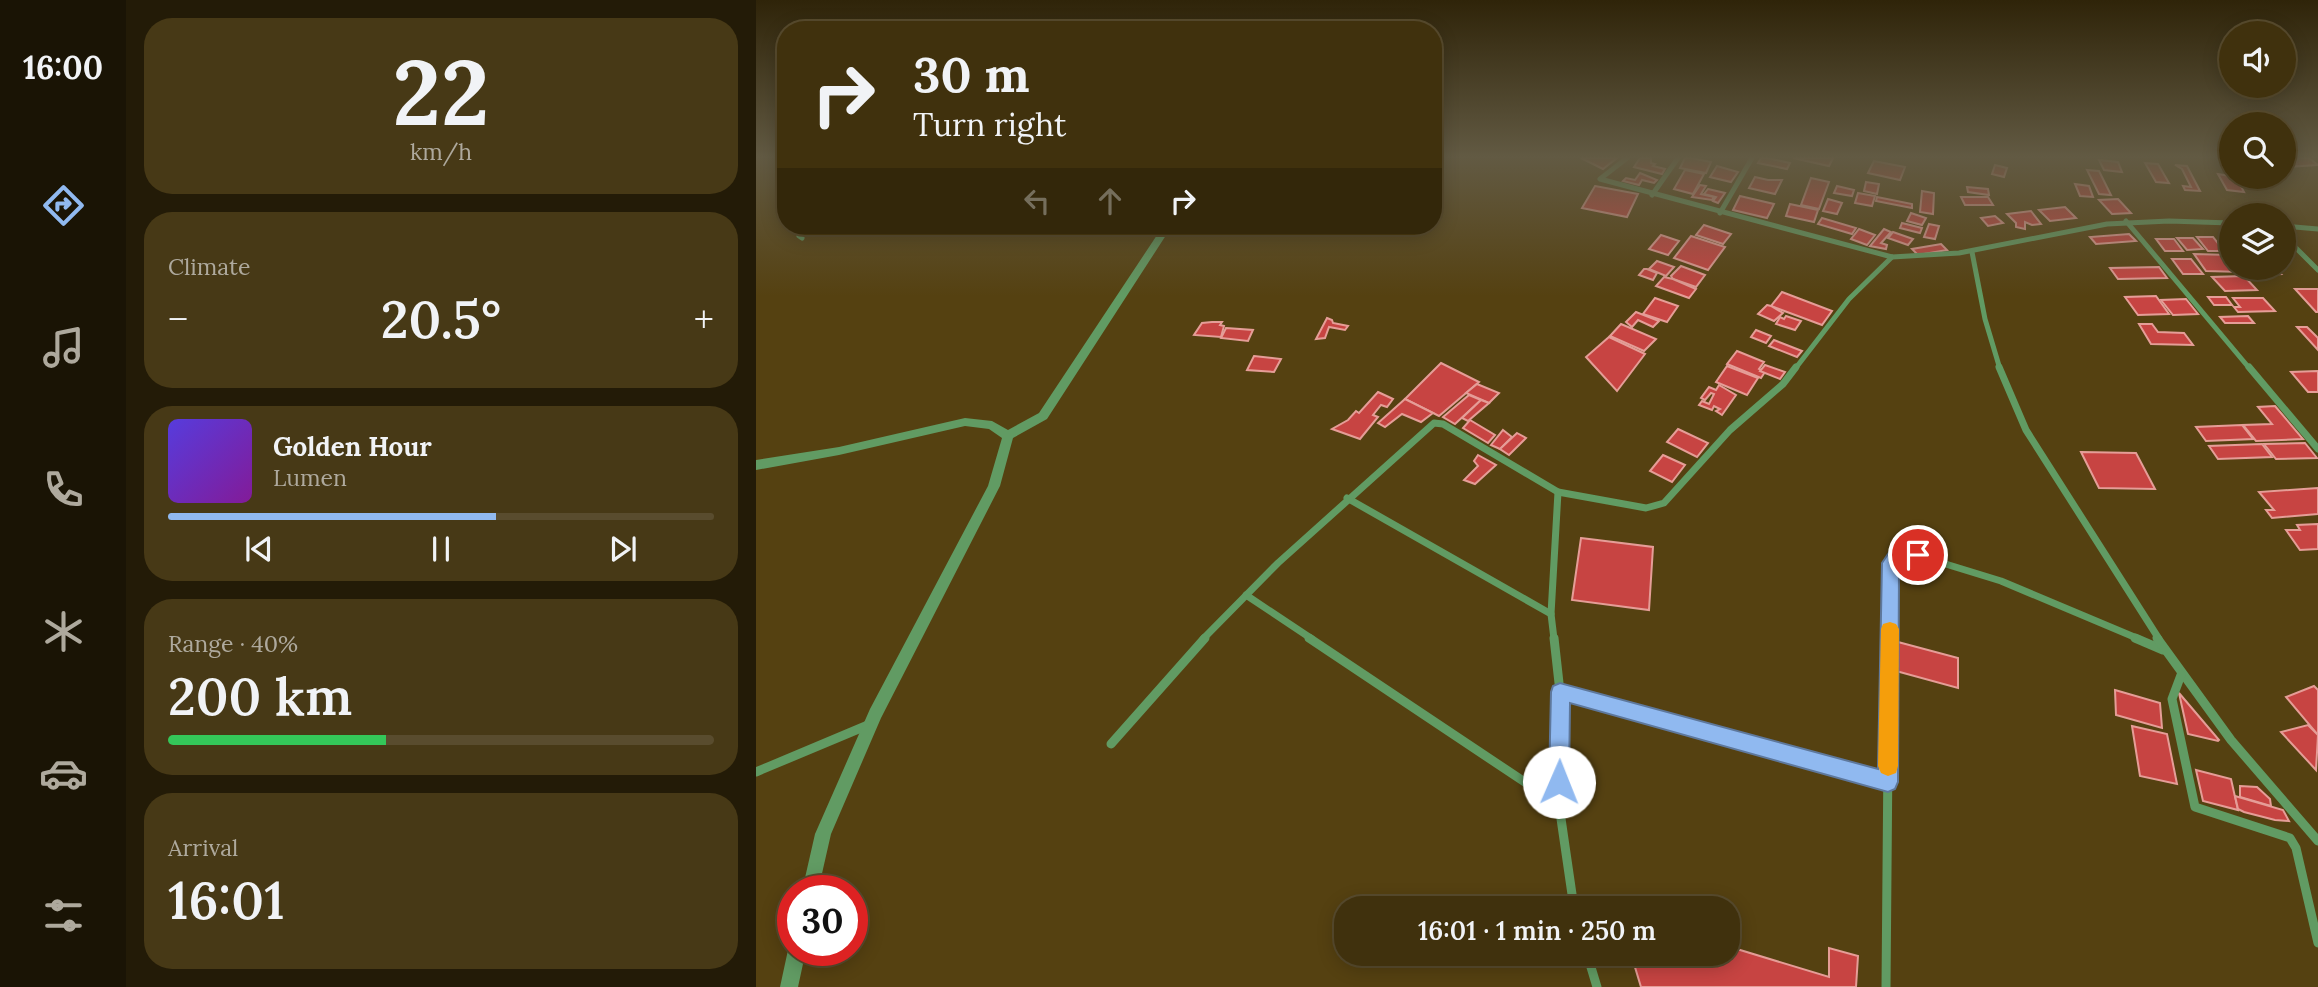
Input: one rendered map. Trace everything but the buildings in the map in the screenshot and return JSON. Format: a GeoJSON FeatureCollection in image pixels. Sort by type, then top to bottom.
{"type":"FeatureCollection","features":[{"type":"Feature","properties":{"kind":"street"},"geometry":{"type":"LineString","coordinates":[[1686,204],[1892,257],[1927,258],[1972,253],[2066,229],[2126,221],[2219,223]]}},
{"type":"Feature","properties":{"kind":"street"},"geometry":{"type":"LineString","coordinates":[[1720,213],[1725,204]]}},
{"type":"Feature","properties":{"kind":"street"},"geometry":{"type":"LineString","coordinates":[[2126,221],[2318,449]]}},
{"type":"Feature","properties":{"kind":"street"},"geometry":{"type":"LineString","coordinates":[[2296,227],[2318,229]]}},
{"type":"Feature","properties":{"kind":"street"},"geometry":{"type":"LineString","coordinates":[[800,235],[802,238]]}},
{"type":"Feature","properties":{"kind":"street"},"geometry":{"type":"LineString","coordinates":[[814,875],[823,834],[871,724],[993,486],[1008,436],[1044,415],[1161,235]]}},
{"type":"Feature","properties":{"kind":"street"},"geometry":{"type":"LineString","coordinates":[[2296,248],[2318,270]]}},
{"type":"Feature","properties":{"kind":"street"},"geometry":{"type":"LineString","coordinates":[[1972,253],[1975,278],[1995,352],[2025,427],[2163,650],[2285,807],[2318,841]]}},
{"type":"Feature","properties":{"kind":"street"},"geometry":{"type":"LineString","coordinates":[[1111,744],[1246,595],[1347,498],[1434,423],[1443,424],[1558,492],[1646,508],[1664,503],[1730,430],[1783,384],[1849,299],[1892,257]]}},
{"type":"Feature","properties":{"kind":"street"},"geometry":{"type":"LineString","coordinates":[[756,465],[839,451],[965,422],[992,425],[1008,436]]}},
{"type":"Feature","properties":{"kind":"street"},"geometry":{"type":"LineString","coordinates":[[1558,492],[1551,614],[1560,692],[1559,805],[1572,896]]}},
{"type":"Feature","properties":{"kind":"street"},"geometry":{"type":"LineString","coordinates":[[1347,498],[1551,614]]}},
{"type":"Feature","properties":{"kind":"street"},"geometry":{"type":"LineString","coordinates":[[1886,987],[1891,563],[1900,550],[1955,563],[2044,597],[2163,650]]}},
{"type":"Feature","properties":{"kind":"street"},"geometry":{"type":"LineString","coordinates":[[1246,595],[1559,805]]}},
{"type":"Feature","properties":{"kind":"street"},"geometry":{"type":"LineString","coordinates":[[2181,674],[2172,699],[2191,799],[2195,807],[2290,838],[2296,848],[2318,943]]}},
{"type":"Feature","properties":{"kind":"street"},"geometry":{"type":"LineString","coordinates":[[1560,692],[1888,782]]}},
{"type":"Feature","properties":{"kind":"street"},"geometry":{"type":"LineString","coordinates":[[756,772],[871,724]]}},
{"type":"Feature","properties":{"kind":"street"},"geometry":{"type":"LineString","coordinates":[[789,987],[794,966]]}},
{"type":"Feature","properties":{"kind":"street"},"geometry":{"type":"LineString","coordinates":[[1591,966],[1597,987]]}},
{"type":"Feature","properties":{"kind":"slow traffic"},"geometry":{"type":"LineString","coordinates":[[1888,766],[1890,629]]}},
{"type":"Feature","properties":{"kind":"route"},"geometry":{"type":"LineString","coordinates":[[1559,782],[1560,692],[1888,782],[1891,563],[1900,550],[1918,555]]}}]}
